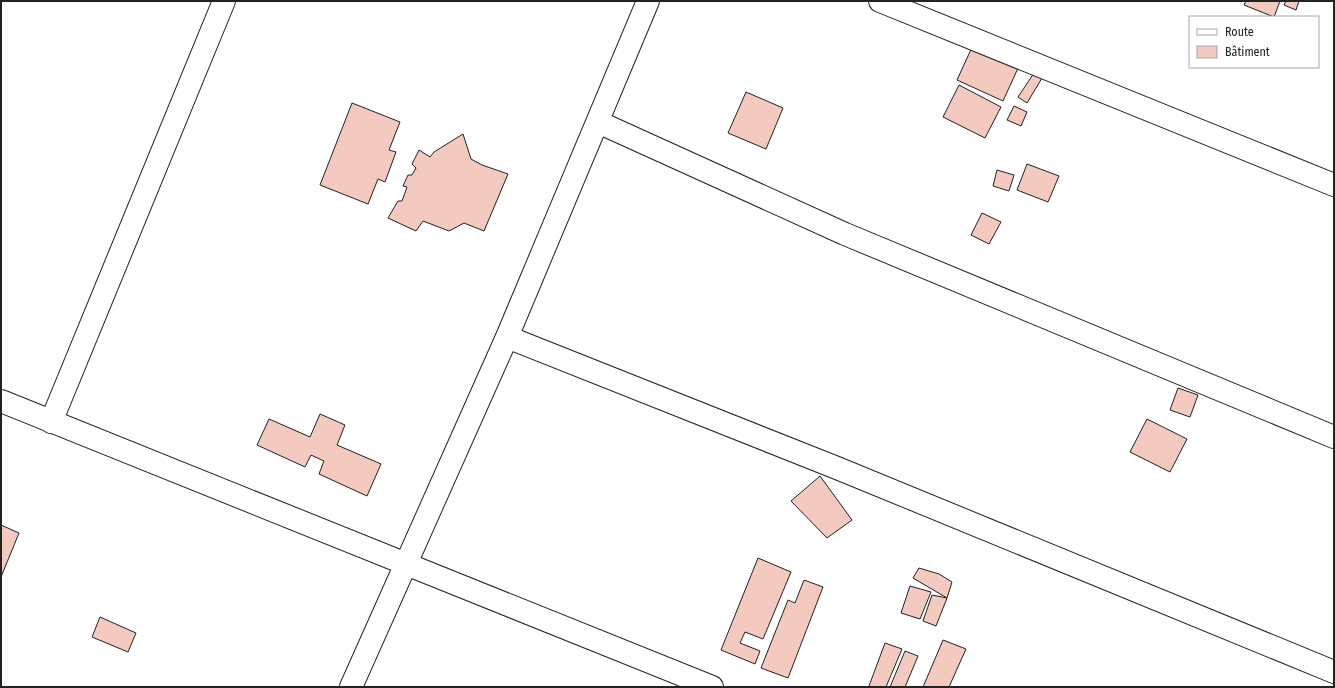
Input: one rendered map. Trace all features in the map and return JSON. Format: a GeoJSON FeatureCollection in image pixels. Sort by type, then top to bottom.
{"type":"FeatureCollection","features":[{"type":"Feature","properties":{"kind":"street"},"geometry":{"type":"LineString","coordinates":[[51,422],[224,1]]}},
{"type":"Feature","properties":{"kind":"street"},"geometry":{"type":"LineString","coordinates":[[351,687],[508,337],[648,1]]}},
{"type":"Feature","properties":{"kind":"street"},"geometry":{"type":"LineString","coordinates":[[880,1],[1334,185]]}},
{"type":"Feature","properties":{"kind":"street"},"geometry":{"type":"LineString","coordinates":[[598,122],[845,234],[1334,437]]}},
{"type":"Feature","properties":{"kind":"street"},"geometry":{"type":"LineString","coordinates":[[508,337],[837,468],[1334,672]]}},
{"type":"Feature","properties":{"kind":"street"},"geometry":{"type":"LineString","coordinates":[[1,401],[712,687]]}},
{"type":"Feature","properties":{"kind":"building"},"geometry":{"type":"Polygon","coordinates":[[[1246,1],[1280,1],[1274,16],[1244,5],[1246,1]]]}},
{"type":"Feature","properties":{"kind":"building"},"geometry":{"type":"Polygon","coordinates":[[[1286,1],[1299,1],[1296,10],[1284,5],[1286,1]]]}},
{"type":"Feature","properties":{"kind":"building"},"geometry":{"type":"Polygon","coordinates":[[[973,45],[1019,66],[1003,101],[957,80],[973,45]]]}},
{"type":"Feature","properties":{"kind":"building"},"geometry":{"type":"Polygon","coordinates":[[[1034,73],[1042,78],[1027,103],[1018,97],[1034,73]]]}},
{"type":"Feature","properties":{"kind":"building"},"geometry":{"type":"Polygon","coordinates":[[[959,85],[1001,107],[985,138],[943,117],[959,85]]]}},
{"type":"Feature","properties":{"kind":"building"},"geometry":{"type":"Polygon","coordinates":[[[746,92],[783,108],[766,149],[728,133],[746,92]]]}},
{"type":"Feature","properties":{"kind":"building"},"geometry":{"type":"Polygon","coordinates":[[[352,103],[400,122],[389,150],[396,152],[385,182],[378,179],[368,204],[320,185],[352,103]]]}},
{"type":"Feature","properties":{"kind":"building"},"geometry":{"type":"Polygon","coordinates":[[[1014,106],[1027,112],[1021,126],[1007,120],[1014,106]]]}},
{"type":"Feature","properties":{"kind":"building"},"geometry":{"type":"Polygon","coordinates":[[[463,134],[471,159],[482,165],[508,174],[484,231],[464,223],[449,231],[423,221],[416,231],[388,218],[398,201],[402,201],[407,187],[403,186],[408,175],[412,175],[416,168],[412,164],[419,150],[430,157],[434,152],[463,134]]]}},
{"type":"Feature","properties":{"kind":"building"},"geometry":{"type":"Polygon","coordinates":[[[1027,164],[1059,176],[1048,202],[1017,190],[1027,164]]]}},
{"type":"Feature","properties":{"kind":"building"},"geometry":{"type":"Polygon","coordinates":[[[997,170],[1014,175],[1009,191],[993,186],[997,170]]]}},
{"type":"Feature","properties":{"kind":"building"},"geometry":{"type":"Polygon","coordinates":[[[982,213],[1001,222],[989,244],[971,235],[982,213]]]}},
{"type":"Feature","properties":{"kind":"building"},"geometry":{"type":"Polygon","coordinates":[[[1178,388],[1198,395],[1190,417],[1170,410],[1178,388]]]}},
{"type":"Feature","properties":{"kind":"building"},"geometry":{"type":"Polygon","coordinates":[[[320,414],[345,425],[337,445],[381,464],[367,496],[319,474],[324,461],[311,455],[305,467],[257,445],[269,419],[310,437],[320,414]]]}},
{"type":"Feature","properties":{"kind":"building"},"geometry":{"type":"Polygon","coordinates":[[[1147,419],[1187,439],[1170,472],[1130,452],[1147,419]]]}},
{"type":"Feature","properties":{"kind":"building"},"geometry":{"type":"Polygon","coordinates":[[[820,476],[852,520],[827,538],[791,501],[820,476]]]}},
{"type":"Feature","properties":{"kind":"building"},"geometry":{"type":"Polygon","coordinates":[[[1,525],[19,533],[1,577],[1,525]]]}},
{"type":"Feature","properties":{"kind":"building"},"geometry":{"type":"Polygon","coordinates":[[[758,558],[791,572],[763,639],[745,632],[740,643],[760,651],[755,664],[721,650],[758,558]]]}},
{"type":"Feature","properties":{"kind":"building"},"geometry":{"type":"Polygon","coordinates":[[[919,568],[939,574],[952,582],[947,598],[913,578],[919,568]]]}},
{"type":"Feature","properties":{"kind":"building"},"geometry":{"type":"Polygon","coordinates":[[[804,580],[823,587],[788,678],[761,668],[788,600],[795,603],[804,580]]]}},
{"type":"Feature","properties":{"kind":"building"},"geometry":{"type":"Polygon","coordinates":[[[910,586],[931,592],[920,619],[901,613],[910,586]]]}},
{"type":"Feature","properties":{"kind":"building"},"geometry":{"type":"Polygon","coordinates":[[[932,595],[947,598],[936,626],[923,621],[932,595]]]}},
{"type":"Feature","properties":{"kind":"building"},"geometry":{"type":"Polygon","coordinates":[[[100,617],[136,633],[128,652],[92,637],[100,617]]]}},
{"type":"Feature","properties":{"kind":"building"},"geometry":{"type":"Polygon","coordinates":[[[943,640],[966,649],[949,687],[923,687],[943,640]]]}},
{"type":"Feature","properties":{"kind":"building"},"geometry":{"type":"Polygon","coordinates":[[[885,643],[902,649],[886,687],[871,687],[869,686],[885,643]]]}},
{"type":"Feature","properties":{"kind":"building"},"geometry":{"type":"Polygon","coordinates":[[[905,651],[918,656],[905,687],[890,687],[905,651]]]}}]}
